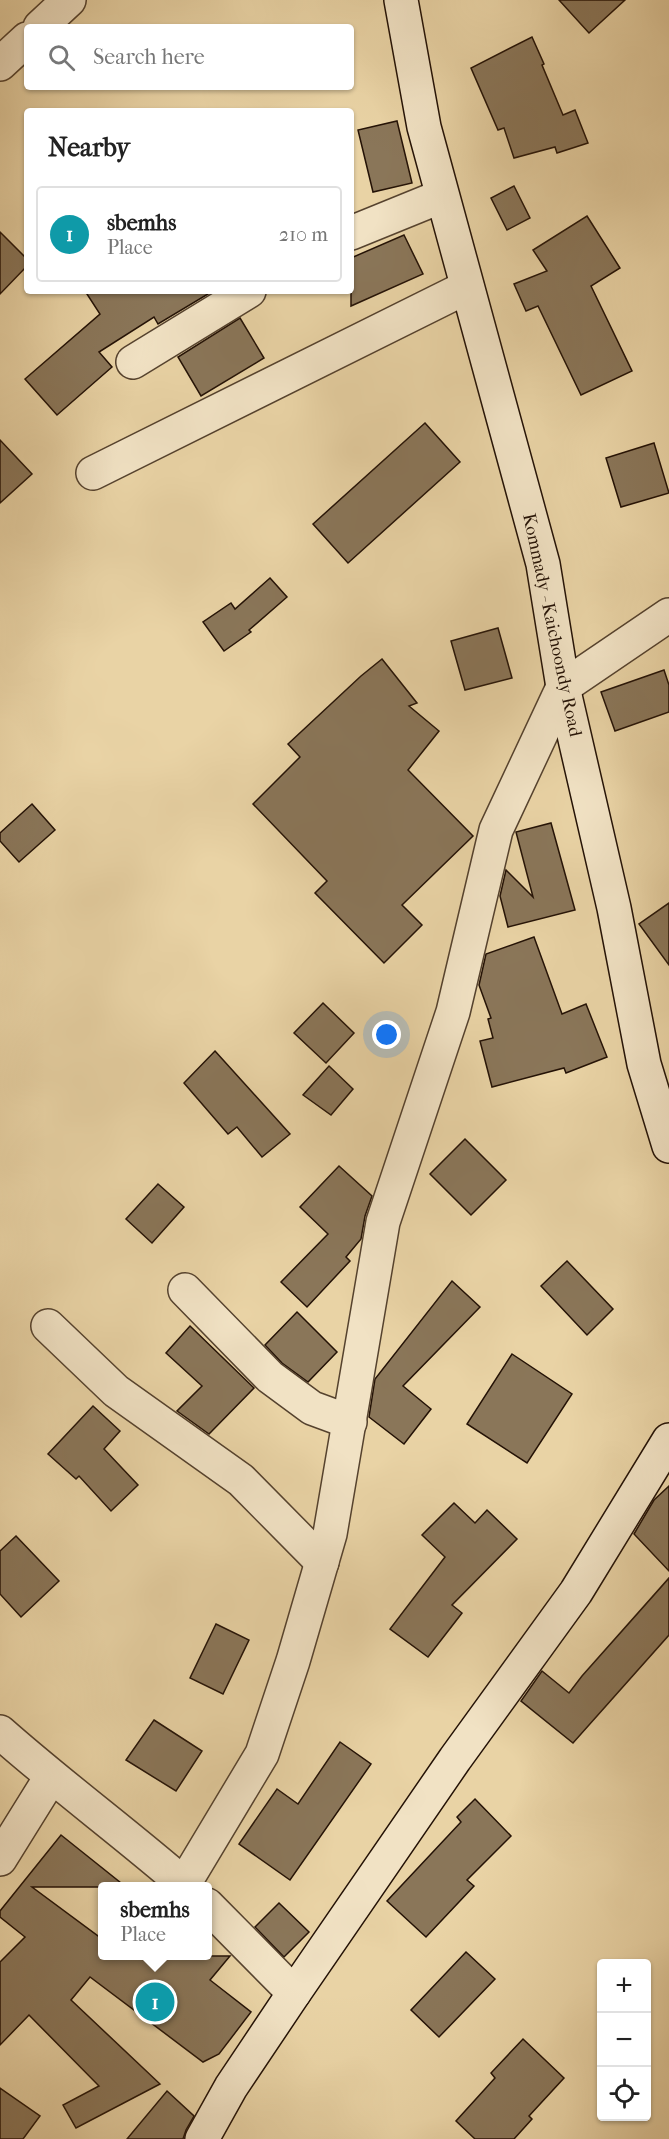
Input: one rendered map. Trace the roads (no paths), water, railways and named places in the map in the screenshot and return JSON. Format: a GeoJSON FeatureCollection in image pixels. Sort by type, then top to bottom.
{"type":"FeatureCollection","features":[{"type":"Feature","properties":{"kind":"street"},"geometry":{"type":"LineString","coordinates":[[43,24],[69,0]]}},
{"type":"Feature","properties":{"kind":"street","name":"Kommady - Kaichoondy Road"},"geometry":{"type":"LineString","coordinates":[[401,0],[424,127],[543,564],[563,687],[614,908],[644,1064],[669,1146]]}},
{"type":"Feature","properties":{"kind":"street"},"geometry":{"type":"LineString","coordinates":[[0,64],[24,42]]}},
{"type":"Feature","properties":{"kind":"street"},"geometry":{"type":"LineString","coordinates":[[354,232],[442,196]]}},
{"type":"Feature","properties":{"kind":"street"},"geometry":{"type":"LineString","coordinates":[[93,473],[467,286]]}},
{"type":"Feature","properties":{"kind":"street"},"geometry":{"type":"LineString","coordinates":[[133,362],[244,294]]}},
{"type":"Feature","properties":{"kind":"street"},"geometry":{"type":"LineString","coordinates":[[198,1882],[262,1754],[293,1661],[330,1534],[383,1222],[453,1012],[496,830],[563,687],[669,615]]}},
{"type":"Feature","properties":{"kind":"street"},"geometry":{"type":"LineString","coordinates":[[185,1290],[270,1377],[312,1408],[350,1422]]}},
{"type":"Feature","properties":{"kind":"street"},"geometry":{"type":"LineString","coordinates":[[48,1326],[116,1391],[241,1480],[322,1562]]}},
{"type":"Feature","properties":{"kind":"street"},"geometry":{"type":"LineString","coordinates":[[202,2139],[231,2087],[294,1993],[455,1759],[576,1592],[669,1440]]}},
{"type":"Feature","properties":{"kind":"street"},"geometry":{"type":"LineString","coordinates":[[0,1732],[51,1777],[181,1882]]}},
{"type":"Feature","properties":{"kind":"street"},"geometry":{"type":"LineString","coordinates":[[0,1859],[51,1777]]}},
{"type":"Feature","properties":{"kind":"street"},"geometry":{"type":"LineString","coordinates":[[212,1911],[294,1993]]}},
{"type":"Feature","properties":{"kind":"place","name":"sbemhs"},"geometry":{"type":"Point","coordinates":[155,2002]}}]}
